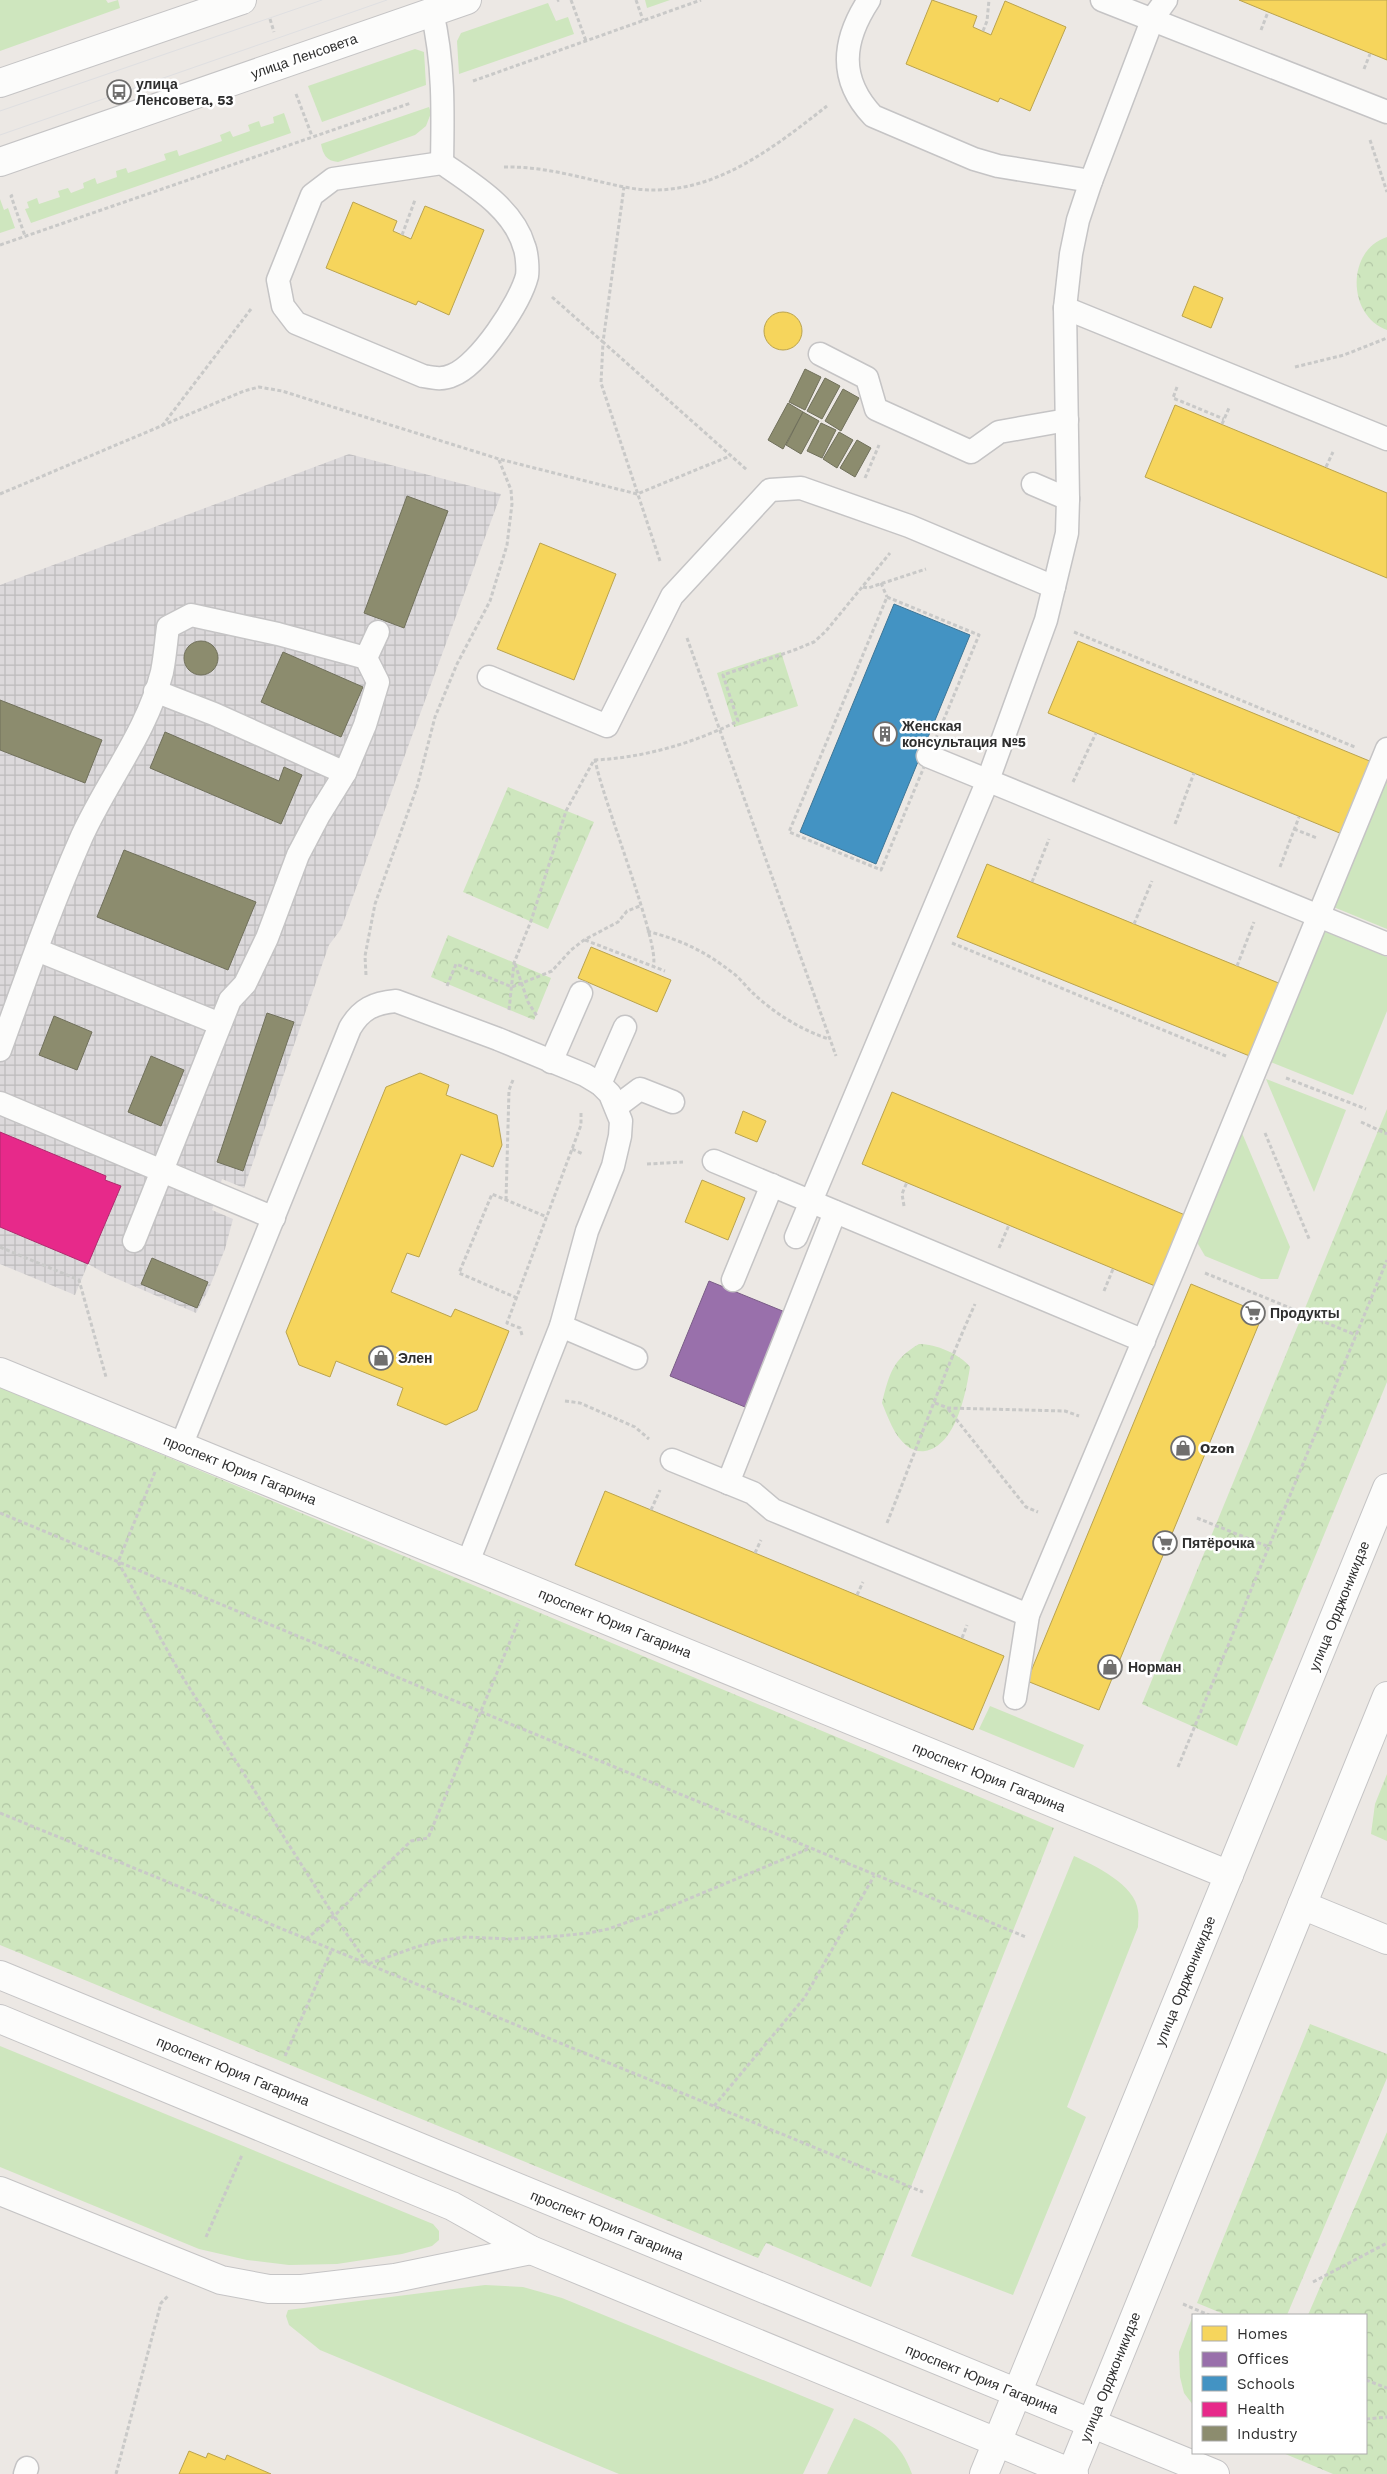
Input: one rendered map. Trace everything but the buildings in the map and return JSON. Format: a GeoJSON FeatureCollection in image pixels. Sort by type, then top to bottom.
{"type":"FeatureCollection","features":[{"type":"Feature","properties":{"kind":"main road"},"geometry":{"type":"LineString","coordinates":[[0,83],[242,0]]}},
{"type":"Feature","properties":{"kind":"main road","name":"улица Ленсовета"},"geometry":{"type":"LineString","coordinates":[[0,162],[467,0]]}},
{"type":"Feature","properties":{"kind":"main road","name":"проспект Юрия Гагарина"},"geometry":{"type":"LineString","coordinates":[[0,1372],[532,1588],[1229,1875]]}},
{"type":"Feature","properties":{"kind":"main road","name":"улица Орджоникидзе"},"geometry":{"type":"LineString","coordinates":[[984,2474],[1387,1488]]}},
{"type":"Feature","properties":{"kind":"main road","name":"улица Орджоникидзе"},"geometry":{"type":"LineString","coordinates":[[1072,2474],[1090,2424],[1387,1696]]}},
{"type":"Feature","properties":{"kind":"main road"},"geometry":{"type":"LineString","coordinates":[[1302,1904],[1387,1940]]}},
{"type":"Feature","properties":{"kind":"main road","name":"проспект Юрия Гагарина"},"geometry":{"type":"LineString","coordinates":[[0,1975],[1215,2474]]}},
{"type":"Feature","properties":{"kind":"main road"},"geometry":{"type":"LineString","coordinates":[[0,2019],[452,2206],[531,2250],[1072,2474]]}},
{"type":"Feature","properties":{"kind":"main road"},"geometry":{"type":"LineString","coordinates":[[0,2191],[221,2280],[268,2289],[318,2287],[395,2278],[531,2250]]}},
{"type":"Feature","properties":{"kind":"lane"},"geometry":{"type":"LineString","coordinates":[[869,0],[852,32],[847,52],[848,69],[854,88],[864,106],[873,116],[974,159],[998,166],[1091,181]]}},
{"type":"Feature","properties":{"kind":"lane"},"geometry":{"type":"LineString","coordinates":[[1102,0],[1160,9],[1356,100],[1387,112]]}},
{"type":"Feature","properties":{"kind":"lane"},"geometry":{"type":"LineString","coordinates":[[796,1237],[988,780],[1046,620],[1067,533],[1068,420],[1065,308],[1071,254],[1078,220],[1091,181],[1160,9]]}},
{"type":"Feature","properties":{"kind":"lane"},"geometry":{"type":"LineString","coordinates":[[432,12],[438,37],[444,91],[442,163]]}},
{"type":"Feature","properties":{"kind":"lane"},"geometry":{"type":"LineString","coordinates":[[442,163],[471,183],[496,204],[513,225],[524,246],[527,275],[518,299],[480,355],[463,370],[452,376],[438,379],[423,376],[296,323],[283,306],[278,280],[312,195],[333,178],[442,163]]}},
{"type":"Feature","properties":{"kind":"lane"},"geometry":{"type":"LineString","coordinates":[[1065,308],[1387,439]]}},
{"type":"Feature","properties":{"kind":"lane"},"geometry":{"type":"LineString","coordinates":[[820,354],[866,378],[876,409],[971,452],[999,432],[1068,420]]}},
{"type":"Feature","properties":{"kind":"lane"},"geometry":{"type":"LineString","coordinates":[[1033,484],[1068,499]]}},
{"type":"Feature","properties":{"kind":"lane"},"geometry":{"type":"LineString","coordinates":[[489,677],[607,726],[672,596],[770,490],[800,488],[909,526],[1054,586]]}},
{"type":"Feature","properties":{"kind":"lane"},"geometry":{"type":"LineString","coordinates":[[0,1050],[37,950],[83,836],[114,773],[131,748],[155,691],[162,672],[168,627],[192,615],[278,634],[366,658],[378,682],[365,725],[345,773],[319,814],[298,855],[268,938],[245,984],[230,1000],[134,1241]]}},
{"type":"Feature","properties":{"kind":"lane"},"geometry":{"type":"LineString","coordinates":[[366,658],[378,632]]}},
{"type":"Feature","properties":{"kind":"lane"},"geometry":{"type":"LineString","coordinates":[[155,691],[222,718],[345,773]]}},
{"type":"Feature","properties":{"kind":"lane"},"geometry":{"type":"LineString","coordinates":[[1015,1698],[1028,1615],[1177,1262],[1385,754]]}},
{"type":"Feature","properties":{"kind":"lane"},"geometry":{"type":"LineString","coordinates":[[928,756],[1387,944]]}},
{"type":"Feature","properties":{"kind":"lane"},"geometry":{"type":"LineString","coordinates":[[37,950],[220,1024]]}},
{"type":"Feature","properties":{"kind":"lane"},"geometry":{"type":"LineString","coordinates":[[551,1062],[580,994]]}},
{"type":"Feature","properties":{"kind":"lane"},"geometry":{"type":"LineString","coordinates":[[174,1443],[274,1218],[350,1028],[357,1016],[368,1007],[382,1002],[396,1001],[498,1039],[585,1075],[600,1084],[610,1094],[621,1121],[620,1136],[613,1166],[587,1232],[561,1326],[468,1562]]}},
{"type":"Feature","properties":{"kind":"lane"},"geometry":{"type":"LineString","coordinates":[[600,1084],[625,1027]]}},
{"type":"Feature","properties":{"kind":"lane"},"geometry":{"type":"LineString","coordinates":[[616,1107],[640,1088],[673,1102]]}},
{"type":"Feature","properties":{"kind":"lane"},"geometry":{"type":"LineString","coordinates":[[0,1103],[274,1218]]}},
{"type":"Feature","properties":{"kind":"lane"},"geometry":{"type":"LineString","coordinates":[[714,1161],[1144,1341]]}},
{"type":"Feature","properties":{"kind":"lane"},"geometry":{"type":"LineString","coordinates":[[733,1280],[772,1185]]}},
{"type":"Feature","properties":{"kind":"lane"},"geometry":{"type":"LineString","coordinates":[[728,1483],[835,1212]]}},
{"type":"Feature","properties":{"kind":"lane"},"geometry":{"type":"LineString","coordinates":[[561,1326],[636,1358]]}},
{"type":"Feature","properties":{"kind":"lane"},"geometry":{"type":"LineString","coordinates":[[672,1460],[753,1493],[773,1510],[1028,1615]]}},
{"type":"Feature","properties":{"kind":"path"},"geometry":{"type":"LineString","coordinates":[[571,0],[586,41]]}},
{"type":"Feature","properties":{"kind":"path"},"geometry":{"type":"LineString","coordinates":[[636,0],[643,20]]}},
{"type":"Feature","properties":{"kind":"path"},"geometry":{"type":"LineString","coordinates":[[0,245],[701,0]]}},
{"type":"Feature","properties":{"kind":"path"},"geometry":{"type":"LineString","coordinates":[[983,31],[988,20],[989,0]]}},
{"type":"Feature","properties":{"kind":"path"},"geometry":{"type":"LineString","coordinates":[[471,183],[492,170],[513,167],[546,170],[647,191],[668,191],[690,187],[736,170],[759,157],[854,88]]}},
{"type":"Feature","properties":{"kind":"path"},"geometry":{"type":"LineString","coordinates":[[288,99],[297,96]]}},
{"type":"Feature","properties":{"kind":"path"},"geometry":{"type":"LineString","coordinates":[[1356,100],[1387,192]]}},
{"type":"Feature","properties":{"kind":"path"},"geometry":{"type":"LineString","coordinates":[[624,187],[603,342],[602,383],[672,596],[722,729],[852,1101]]}},
{"type":"Feature","properties":{"kind":"path"},"geometry":{"type":"LineString","coordinates":[[20,193],[11,196],[26,236]]}},
{"type":"Feature","properties":{"kind":"path"},"geometry":{"type":"LineString","coordinates":[[402,235],[405,226]]}},
{"type":"Feature","properties":{"kind":"path"},"geometry":{"type":"LineString","coordinates":[[527,275],[770,490]]}},
{"type":"Feature","properties":{"kind":"path"},"geometry":{"type":"LineString","coordinates":[[162,426],[262,295],[278,280]]}},
{"type":"Feature","properties":{"kind":"path"},"geometry":{"type":"LineString","coordinates":[[1241,379],[1344,355],[1387,338]]}},
{"type":"Feature","properties":{"kind":"path"},"geometry":{"type":"LineString","coordinates":[[0,494],[244,391],[259,387],[282,391],[499,459],[637,494],[731,456]]}},
{"type":"Feature","properties":{"kind":"path"},"geometry":{"type":"LineString","coordinates":[[852,506],[892,416]]}},
{"type":"Feature","properties":{"kind":"path"},"geometry":{"type":"LineString","coordinates":[[368,1007],[365,956],[375,904],[417,786],[435,717],[457,664],[490,601],[507,545],[512,504],[511,490],[499,459]]}},
{"type":"Feature","properties":{"kind":"path"},"geometry":{"type":"LineString","coordinates":[[594,760],[626,759],[722,729],[738,721],[723,675],[814,642],[826,631],[863,587],[909,526]]}},
{"type":"Feature","properties":{"kind":"path"},"geometry":{"type":"LineString","coordinates":[[863,587],[882,583],[940,564],[960,548]]}},
{"type":"Feature","properties":{"kind":"path"},"geometry":{"type":"LineString","coordinates":[[882,583],[887,597],[789,832],[881,870],[979,635],[887,597]]}},
{"type":"Feature","properties":{"kind":"path"},"geometry":{"type":"LineString","coordinates":[[1046,620],[1385,754]]}},
{"type":"Feature","properties":{"kind":"path"},"geometry":{"type":"LineString","coordinates":[[498,1039],[510,1010],[514,962],[531,921],[566,811],[594,760],[607,726]]}},
{"type":"Feature","properties":{"kind":"path"},"geometry":{"type":"LineString","coordinates":[[594,760],[648,931],[656,961],[654,966]]}},
{"type":"Feature","properties":{"kind":"path"},"geometry":{"type":"LineString","coordinates":[[1238,966],[1261,904],[1270,895],[1299,817]]}},
{"type":"Feature","properties":{"kind":"path"},"geometry":{"type":"LineString","coordinates":[[435,1015],[456,964],[512,987],[552,971],[571,950],[584,940],[618,922],[627,911],[640,906]]}},
{"type":"Feature","properties":{"kind":"path"},"geometry":{"type":"LineString","coordinates":[[648,931],[685,942],[735,974],[755,996],[787,1018],[813,1034],[830,1039]]}},
{"type":"Feature","properties":{"kind":"path"},"geometry":{"type":"LineString","coordinates":[[924,932],[1246,1064],[1256,1066],[1366,1109]]}},
{"type":"Feature","properties":{"kind":"path"},"geometry":{"type":"LineString","coordinates":[[584,940],[665,971]]}},
{"type":"Feature","properties":{"kind":"path"},"geometry":{"type":"LineString","coordinates":[[514,962],[528,1002],[542,1025],[551,1062]]}},
{"type":"Feature","properties":{"kind":"path"},"geometry":{"type":"LineString","coordinates":[[506,1200],[509,1090],[515,1075]]}},
{"type":"Feature","properties":{"kind":"path"},"geometry":{"type":"LineString","coordinates":[[1247,1090],[1310,1241]]}},
{"type":"Feature","properties":{"kind":"path"},"geometry":{"type":"LineString","coordinates":[[523,1337],[520,1328],[507,1323],[581,1125],[579,1107]]}},
{"type":"Feature","properties":{"kind":"path"},"geometry":{"type":"LineString","coordinates":[[1361,1122],[1387,1134]]}},
{"type":"Feature","properties":{"kind":"path"},"geometry":{"type":"LineString","coordinates":[[517,1298],[460,1273],[492,1194],[547,1217]]}},
{"type":"Feature","properties":{"kind":"path"},"geometry":{"type":"LineString","coordinates":[[0,1247],[80,1280],[107,1381]]}},
{"type":"Feature","properties":{"kind":"path"},"geometry":{"type":"LineString","coordinates":[[1178,1767],[1387,1260]]}},
{"type":"Feature","properties":{"kind":"path"},"geometry":{"type":"LineString","coordinates":[[1177,1262],[1356,1335]]}},
{"type":"Feature","properties":{"kind":"path"},"geometry":{"type":"LineString","coordinates":[[875,1552],[935,1403],[952,1355],[987,1275]]}},
{"type":"Feature","properties":{"kind":"path"},"geometry":{"type":"LineString","coordinates":[[559,1403],[569,1400],[580,1403],[635,1427],[672,1460]]}},
{"type":"Feature","properties":{"kind":"path"},"geometry":{"type":"LineString","coordinates":[[935,1403],[948,1408],[1065,1411],[1107,1428]]}},
{"type":"Feature","properties":{"kind":"path"},"geometry":{"type":"LineString","coordinates":[[948,1408],[1026,1507],[1067,1524]]}},
{"type":"Feature","properties":{"kind":"path"},"geometry":{"type":"LineString","coordinates":[[118,1562],[174,1443]]}},
{"type":"Feature","properties":{"kind":"path"},"geometry":{"type":"LineString","coordinates":[[0,1514],[482,1711],[808,1849],[1026,1936]]}},
{"type":"Feature","properties":{"kind":"path"},"geometry":{"type":"LineString","coordinates":[[1197,1518],[1268,1547]]}},
{"type":"Feature","properties":{"kind":"path"},"geometry":{"type":"LineString","coordinates":[[118,1562],[180,1672],[334,1916],[368,1964]]}},
{"type":"Feature","properties":{"kind":"path"},"geometry":{"type":"LineString","coordinates":[[306,1939],[334,1916],[412,1841],[428,1838],[532,1588]]}},
{"type":"Feature","properties":{"kind":"path"},"geometry":{"type":"LineString","coordinates":[[0,1813],[923,2192]]}},
{"type":"Feature","properties":{"kind":"path"},"geometry":{"type":"LineString","coordinates":[[368,1964],[416,1946],[443,1940],[466,1937],[510,1939],[559,1936],[608,1929],[662,1910],[808,1849]]}},
{"type":"Feature","properties":{"kind":"path"},"geometry":{"type":"LineString","coordinates":[[714,2106],[804,1997],[874,1876]]}},
{"type":"Feature","properties":{"kind":"path"},"geometry":{"type":"LineString","coordinates":[[1313,2282],[1387,2243]]}},
{"type":"Feature","properties":{"kind":"path"},"geometry":{"type":"LineString","coordinates":[[116,2474],[161,2304]]}},
{"type":"Feature","properties":{"kind":"path"},"geometry":{"type":"LineString","coordinates":[[1183,2304],[1207,2314]]}},
{"type":"Feature","properties":{"kind":"path"},"geometry":{"type":"LineString","coordinates":[[1367,2380],[1387,2388]]}},
{"type":"Feature","properties":{"kind":"path"},"geometry":{"type":"LineString","coordinates":[[1367,2419],[1387,2417]]}},
{"type":"Feature","properties":{"kind":"shaded area"},"geometry":{"type":"Polygon","coordinates":[[[349,454],[501,494],[341,929],[329,945],[244,1188],[222,1179],[212,1210],[233,1219],[225,1249],[208,1291],[196,1313],[106,1274],[88,1264],[75,1295],[0,1264],[0,585],[349,454]]]}},
{"type":"Feature","properties":{"kind":"green space"},"geometry":{"type":"Polygon","coordinates":[[[0,0],[106,0],[108,3],[118,0],[120,8],[0,51],[0,0]]]}},
{"type":"Feature","properties":{"kind":"green space"},"geometry":{"type":"Polygon","coordinates":[[[645,0],[670,0],[647,8],[645,0]]]}},
{"type":"Feature","properties":{"kind":"green space"},"geometry":{"type":"Polygon","coordinates":[[[548,3],[556,21],[568,17],[574,34],[459,74],[457,41],[461,33],[548,3]]]}},
{"type":"Feature","properties":{"kind":"green space"},"geometry":{"type":"Polygon","coordinates":[[[415,49],[424,52],[426,85],[322,122],[308,86],[415,49]]]}},
{"type":"Feature","properties":{"kind":"green space"},"geometry":{"type":"Polygon","coordinates":[[[429,107],[431,113],[426,126],[415,135],[338,162],[328,159],[323,151],[321,144],[429,107]]]}},
{"type":"Feature","properties":{"kind":"green space"},"geometry":{"type":"Polygon","coordinates":[[[284,113],[291,133],[31,223],[25,209],[29,208],[27,202],[37,198],[39,204],[60,197],[58,191],[68,188],[71,193],[84,188],[83,183],[95,178],[97,184],[117,177],[116,171],[126,168],[128,173],[166,160],[164,154],[177,150],[179,156],[222,141],[220,135],[230,131],[233,137],[250,131],[248,125],[259,121],[261,127],[274,123],[273,117],[284,113]]]}},
{"type":"Feature","properties":{"kind":"green space"},"geometry":{"type":"Polygon","coordinates":[[[0,199],[4,210],[8,208],[15,228],[0,233],[0,199]]]}},
{"type":"Feature","properties":{"kind":"green space"},"geometry":{"type":"Polygon","coordinates":[[[1387,237],[1387,330],[1374,323],[1364,311],[1359,298],[1357,283],[1358,268],[1364,255],[1374,244],[1387,237]]]}},
{"type":"Feature","properties":{"kind":"green space"},"geometry":{"type":"Polygon","coordinates":[[[781,652],[798,706],[734,727],[717,673],[781,652]]]}},
{"type":"Feature","properties":{"kind":"green space"},"geometry":{"type":"Polygon","coordinates":[[[1387,774],[1387,929],[1331,906],[1387,774]]]}},
{"type":"Feature","properties":{"kind":"green space"},"geometry":{"type":"Polygon","coordinates":[[[508,787],[594,822],[548,929],[463,892],[508,787]]]}},
{"type":"Feature","properties":{"kind":"green space"},"geometry":{"type":"Polygon","coordinates":[[[1321,930],[1387,957],[1387,1011],[1353,1095],[1268,1061],[1321,930]]]}},
{"type":"Feature","properties":{"kind":"green space"},"geometry":{"type":"Polygon","coordinates":[[[448,935],[551,978],[534,1020],[431,977],[448,935]]]}},
{"type":"Feature","properties":{"kind":"green space"},"geometry":{"type":"Polygon","coordinates":[[[1266,1079],[1346,1110],[1314,1192],[1266,1079]]]}},
{"type":"Feature","properties":{"kind":"green space"},"geometry":{"type":"Polygon","coordinates":[[[1387,1109],[1387,1382],[1237,1746],[1142,1704],[1387,1109]]]}},
{"type":"Feature","properties":{"kind":"green space"},"geometry":{"type":"Polygon","coordinates":[[[1242,1133],[1290,1247],[1278,1279],[1261,1279],[1205,1256],[1198,1244],[1199,1236],[1242,1133]]]}},
{"type":"Feature","properties":{"kind":"green space"},"geometry":{"type":"Polygon","coordinates":[[[919,1344],[926,1344],[947,1351],[966,1362],[970,1367],[962,1404],[952,1429],[936,1447],[925,1451],[911,1449],[902,1442],[892,1426],[882,1403],[893,1368],[903,1355],[919,1344]]]}},
{"type":"Feature","properties":{"kind":"green space"},"geometry":{"type":"Polygon","coordinates":[[[0,1387],[1054,1828],[871,2287],[766,2243],[758,2258],[0,1945],[0,1387]]]}},
{"type":"Feature","properties":{"kind":"green space"},"geometry":{"type":"Polygon","coordinates":[[[990,1706],[1084,1745],[1074,1768],[979,1729],[990,1706]]]}},
{"type":"Feature","properties":{"kind":"green space"},"geometry":{"type":"Polygon","coordinates":[[[1387,1774],[1387,1841],[1371,1834],[1375,1804],[1387,1774]]]}},
{"type":"Feature","properties":{"kind":"green space"},"geometry":{"type":"Polygon","coordinates":[[[1074,1856],[1113,1877],[1130,1893],[1138,1911],[1138,1927],[1067,2107],[1086,2117],[1013,2295],[911,2256],[1074,1856]]]}},
{"type":"Feature","properties":{"kind":"green space"},"geometry":{"type":"Polygon","coordinates":[[[1310,2024],[1387,2054],[1387,2078],[1287,2314],[1224,2314],[1197,2303],[1310,2024]]]}},
{"type":"Feature","properties":{"kind":"green space"},"geometry":{"type":"Polygon","coordinates":[[[0,2046],[433,2224],[439,2231],[439,2240],[432,2246],[402,2254],[337,2264],[289,2265],[247,2260],[199,2249],[0,2167],[0,2046]]]}},
{"type":"Feature","properties":{"kind":"green space"},"geometry":{"type":"Polygon","coordinates":[[[1387,2132],[1387,2474],[1333,2474],[1285,2454],[1367,2454],[1367,2314],[1308,2314],[1387,2132]]]}},
{"type":"Feature","properties":{"kind":"green space"},"geometry":{"type":"Polygon","coordinates":[[[485,2285],[523,2287],[562,2298],[834,2409],[803,2474],[619,2474],[320,2350],[289,2325],[286,2316],[288,2310],[485,2285]]]}},
{"type":"Feature","properties":{"kind":"green space"},"geometry":{"type":"Polygon","coordinates":[[[1192,2318],[1192,2404],[1184,2393],[1180,2377],[1179,2352],[1192,2318]]]}},
{"type":"Feature","properties":{"kind":"green space"},"geometry":{"type":"Polygon","coordinates":[[[854,2418],[873,2427],[889,2439],[902,2454],[912,2474],[827,2474],[854,2418]]]}},
{"type":"Feature","properties":{"kind":"tram line"},"geometry":{"type":"LineString","coordinates":[[0,111],[322,0]]}},
{"type":"Feature","properties":{"kind":"tram line"},"geometry":{"type":"LineString","coordinates":[[0,135],[387,0]]}},
{"type":"Feature","properties":{"kind":"place","name":"улица Ленсовета, 53"},"geometry":{"type":"Point","coordinates":[119,92]}},
{"type":"Feature","properties":{"kind":"place","name":"Женская консультация №5"},"geometry":{"type":"Point","coordinates":[885,734]}},
{"type":"Feature","properties":{"kind":"place","name":"Продукты"},"geometry":{"type":"Point","coordinates":[1253,1313]}},
{"type":"Feature","properties":{"kind":"place","name":"Элен"},"geometry":{"type":"Point","coordinates":[381,1358]}},
{"type":"Feature","properties":{"kind":"place","name":"Ozon"},"geometry":{"type":"Point","coordinates":[1183,1448]}},
{"type":"Feature","properties":{"kind":"place","name":"Пятёрочка"},"geometry":{"type":"Point","coordinates":[1165,1543]}},
{"type":"Feature","properties":{"kind":"place","name":"Норман"},"geometry":{"type":"Point","coordinates":[1110,1667]}}]}
